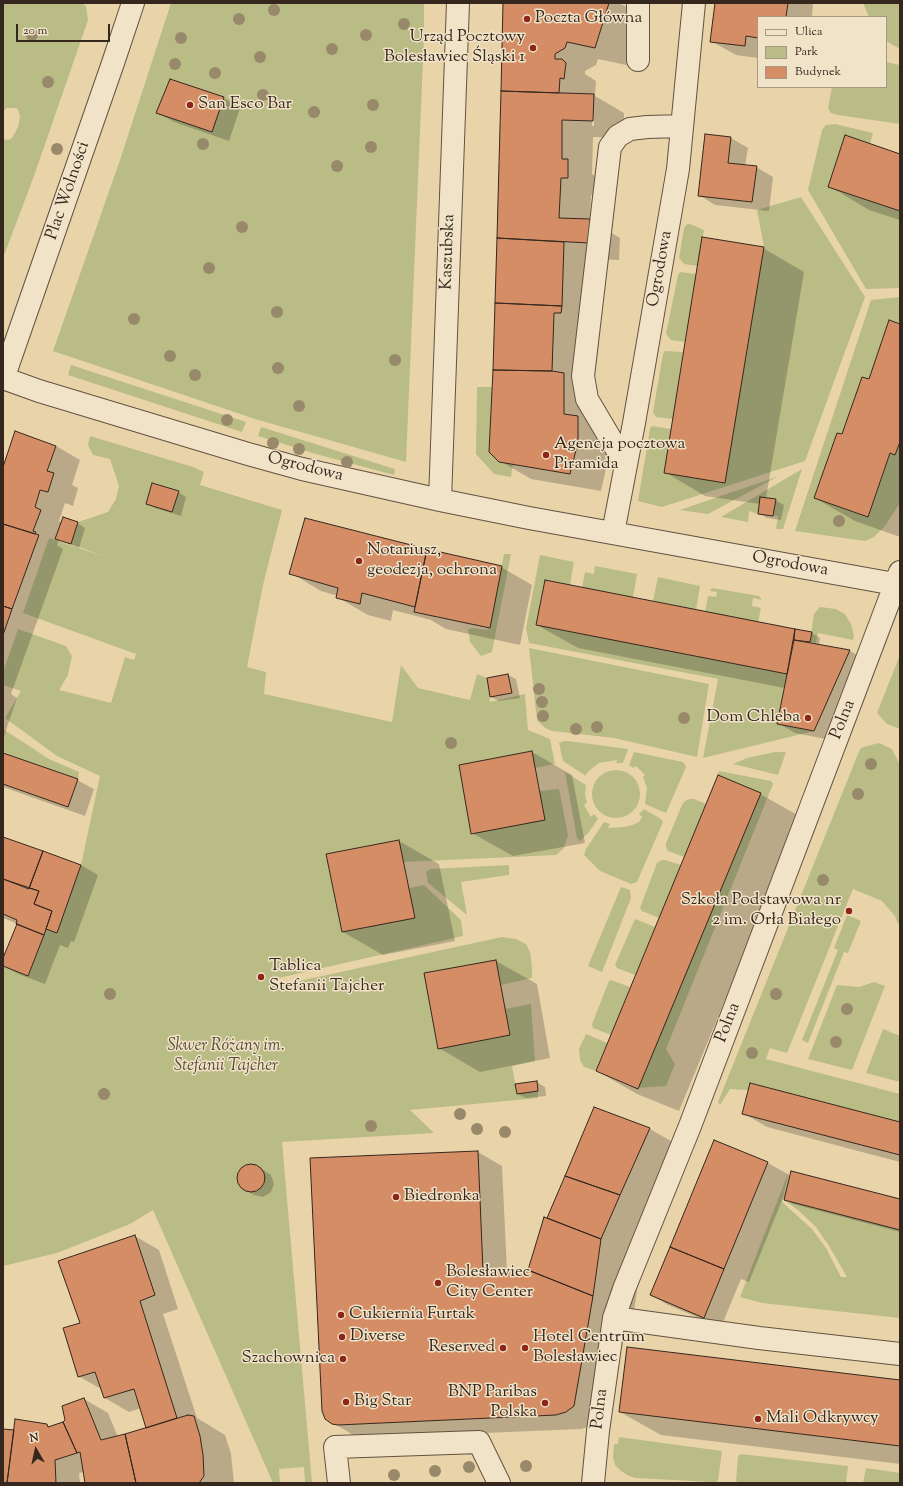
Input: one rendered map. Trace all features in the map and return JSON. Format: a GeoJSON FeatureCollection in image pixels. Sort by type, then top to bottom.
{"type":"FeatureCollection","features":[{"type":"Feature","properties":{"kind":"street","name":"Plac Wolności"},"geometry":{"type":"LineString","coordinates":[[3,379],[133,3]]}},
{"type":"Feature","properties":{"kind":"street","name":"Kaszubska"},"geometry":{"type":"LineString","coordinates":[[440,500],[458,3]]}},
{"type":"Feature","properties":{"kind":"street"},"geometry":{"type":"LineString","coordinates":[[638,3],[638,60]]}},
{"type":"Feature","properties":{"kind":"street","name":"Ogrodowa"},"geometry":{"type":"LineString","coordinates":[[613,533],[678,169],[694,3]]}},
{"type":"Feature","properties":{"kind":"street"},"geometry":{"type":"LineString","coordinates":[[626,465],[587,398],[583,376],[610,147],[618,136],[630,129],[682,126]]}},
{"type":"Feature","properties":{"kind":"street","name":"Ogrodowa"},"geometry":{"type":"LineString","coordinates":[[3,379],[248,454],[302,469],[440,500],[613,533],[899,580]]}},
{"type":"Feature","properties":{"kind":"street","name":"Polna"},"geometry":{"type":"LineString","coordinates":[[593,1483],[598,1431],[614,1318],[624,1288],[695,1112],[899,580]]}},
{"type":"Feature","properties":{"kind":"street"},"geometry":{"type":"LineString","coordinates":[[614,1318],[759,1338],[900,1354]]}},
{"type":"Feature","properties":{"kind":"street"},"geometry":{"type":"LineString","coordinates":[[339,1483],[335,1447],[479,1442],[499,1483]]}},
{"type":"Feature","properties":{"kind":"green space"},"geometry":{"type":"Polygon","coordinates":[[[3,3],[82,3],[86,6],[88,20],[34,176],[3,258],[3,139],[8,140],[12,138],[18,127],[20,117],[17,108],[7,108],[3,111],[3,3]]]}},
{"type":"Feature","properties":{"kind":"green space"},"geometry":{"type":"Polygon","coordinates":[[[171,3],[424,3],[424,37],[406,462],[255,419],[53,351],[120,160],[171,3]]]}},
{"type":"Feature","properties":{"kind":"green space"},"geometry":{"type":"Polygon","coordinates":[[[863,3],[900,3],[900,49],[887,42],[887,16],[869,16],[863,3]]]}},
{"type":"Feature","properties":{"kind":"green space"},"geometry":{"type":"Polygon","coordinates":[[[887,62],[900,65],[900,124],[838,115],[831,113],[828,108],[832,88],[887,88],[887,62]]]}},
{"type":"Feature","properties":{"kind":"green space"},"geometry":{"type":"Polygon","coordinates":[[[835,124],[873,133],[870,144],[845,135],[828,187],[900,211],[900,288],[866,289],[808,190],[822,130],[826,125],[835,124]]]}},
{"type":"Feature","properties":{"kind":"green space"},"geometry":{"type":"Polygon","coordinates":[[[801,197],[865,297],[805,461],[662,507],[638,501],[650,429],[652,426],[671,429],[664,473],[724,483],[764,247],[757,210],[801,197]]]}},
{"type":"Feature","properties":{"kind":"green space"},"geometry":{"type":"Polygon","coordinates":[[[687,224],[704,230],[698,266],[684,264],[679,258],[684,228],[687,224]]]}},
{"type":"Feature","properties":{"kind":"green space"},"geometry":{"type":"Polygon","coordinates":[[[680,272],[696,274],[685,342],[671,340],[666,334],[678,275],[680,272]]]}},
{"type":"Feature","properties":{"kind":"green space"},"geometry":{"type":"Polygon","coordinates":[[[900,297],[900,324],[889,320],[869,379],[842,434],[837,433],[814,498],[868,517],[890,453],[895,455],[900,442],[900,503],[885,526],[874,537],[865,541],[795,531],[871,300],[900,297]]]}},
{"type":"Feature","properties":{"kind":"green space"},"geometry":{"type":"Polygon","coordinates":[[[665,351],[683,352],[673,419],[656,417],[653,412],[663,354],[665,351]]]}},
{"type":"Feature","properties":{"kind":"green space"},"geometry":{"type":"Polygon","coordinates":[[[71,365],[246,422],[242,432],[68,375],[71,365]]]}},
{"type":"Feature","properties":{"kind":"green space"},"geometry":{"type":"Polygon","coordinates":[[[477,387],[492,387],[489,452],[499,462],[513,464],[511,477],[494,474],[476,454],[477,387]]]}},
{"type":"Feature","properties":{"kind":"green space"},"geometry":{"type":"Polygon","coordinates":[[[261,427],[395,469],[394,475],[316,454],[258,436],[261,427]]]}},
{"type":"Feature","properties":{"kind":"green space","name":"Skwer Różany im. Stefanii Tajcher"},"geometry":{"type":"Polygon","coordinates":[[[90,436],[193,467],[204,472],[200,485],[282,510],[263,585],[247,667],[266,672],[264,694],[392,722],[401,665],[418,688],[470,700],[477,674],[487,678],[490,702],[525,694],[528,730],[550,739],[555,764],[535,768],[532,751],[459,765],[471,833],[545,820],[539,791],[559,789],[568,835],[564,848],[556,855],[403,862],[399,840],[326,854],[342,932],[415,918],[409,888],[424,885],[461,920],[463,936],[270,980],[276,986],[502,937],[516,939],[526,944],[530,952],[532,967],[532,978],[501,985],[496,960],[424,973],[438,1049],[510,1035],[505,1009],[531,1004],[535,1061],[512,1066],[517,1094],[538,1091],[538,1098],[410,1110],[434,1133],[282,1142],[312,1483],[305,1483],[304,1467],[279,1469],[280,1483],[273,1483],[153,1210],[130,1224],[57,1253],[3,1266],[3,966],[28,976],[46,929],[57,933],[81,865],[100,776],[57,756],[5,718],[21,691],[3,685],[3,672],[18,629],[66,646],[72,656],[68,675],[59,690],[111,703],[125,657],[134,660],[136,654],[23,613],[49,538],[105,557],[71,544],[78,522],[108,512],[116,499],[119,486],[110,459],[93,455],[88,445],[90,436]],[[152,483],[146,504],[172,512],[179,491],[152,483]]]}},
{"type":"Feature","properties":{"kind":"green space"},"geometry":{"type":"Polygon","coordinates":[[[802,469],[783,529],[776,529],[778,516],[773,516],[776,499],[761,497],[758,514],[749,511],[748,522],[721,517],[802,469]]]}},
{"type":"Feature","properties":{"kind":"green space"},"geometry":{"type":"Polygon","coordinates":[[[779,476],[708,514],[680,510],[779,476]]]}},
{"type":"Feature","properties":{"kind":"green space"},"geometry":{"type":"Polygon","coordinates":[[[504,554],[511,554],[492,652],[481,656],[470,642],[468,629],[474,628],[486,630],[490,628],[504,554]]]}},
{"type":"Feature","properties":{"kind":"green space"},"geometry":{"type":"Polygon","coordinates":[[[540,555],[574,562],[570,585],[545,581],[536,625],[787,674],[777,724],[814,731],[703,758],[718,679],[529,643],[526,628],[540,555]]]}},
{"type":"Feature","properties":{"kind":"green space"},"geometry":{"type":"Polygon","coordinates":[[[595,566],[637,574],[633,597],[582,588],[585,572],[594,574],[595,566]]]}},
{"type":"Feature","properties":{"kind":"green space"},"geometry":{"type":"Polygon","coordinates":[[[658,577],[700,586],[696,610],[653,601],[658,577]]]}},
{"type":"Feature","properties":{"kind":"green space"},"geometry":{"type":"Polygon","coordinates":[[[712,588],[759,596],[762,600],[753,598],[752,606],[761,608],[758,622],[705,612],[708,596],[716,597],[717,592],[710,591],[712,588]]]}},
{"type":"Feature","properties":{"kind":"green space"},"geometry":{"type":"Polygon","coordinates":[[[820,607],[836,609],[845,614],[851,624],[854,636],[853,640],[818,633],[816,643],[810,642],[814,614],[820,607]]]}},
{"type":"Feature","properties":{"kind":"green space"},"geometry":{"type":"Polygon","coordinates":[[[529,648],[709,684],[697,757],[614,738],[552,731],[545,728],[537,720],[529,648]]]}},
{"type":"Feature","properties":{"kind":"green space"},"geometry":{"type":"Polygon","coordinates":[[[900,655],[900,729],[887,724],[877,713],[900,655]]]}},
{"type":"Feature","properties":{"kind":"green space"},"geometry":{"type":"Polygon","coordinates":[[[3,729],[49,759],[79,772],[78,779],[3,753],[3,729]]]}},
{"type":"Feature","properties":{"kind":"green space"},"geometry":{"type":"Polygon","coordinates":[[[564,741],[628,749],[623,763],[616,763],[617,760],[599,763],[586,774],[586,776],[563,761],[559,743],[564,741]]]}},
{"type":"Feature","properties":{"kind":"green space"},"geometry":{"type":"Polygon","coordinates":[[[879,743],[892,749],[900,765],[900,924],[898,924],[895,916],[882,901],[853,889],[787,1053],[770,1048],[766,1059],[900,1094],[900,1122],[750,1083],[748,1090],[730,1089],[720,1105],[718,1102],[860,749],[879,743]]]}},
{"type":"Feature","properties":{"kind":"green space"},"geometry":{"type":"Polygon","coordinates":[[[634,752],[683,762],[685,765],[686,767],[666,813],[645,804],[647,788],[643,777],[645,775],[636,766],[633,768],[629,765],[634,752]]]}},
{"type":"Feature","properties":{"kind":"green space"},"geometry":{"type":"Polygon","coordinates":[[[775,752],[786,752],[778,775],[733,764],[747,758],[775,752]]]}},
{"type":"Feature","properties":{"kind":"green space"},"geometry":{"type":"Polygon","coordinates":[[[616,770],[625,772],[633,777],[638,785],[640,794],[638,803],[633,811],[625,816],[616,818],[607,816],[599,811],[594,803],[592,794],[594,785],[599,777],[607,772],[616,770]]]}},
{"type":"Feature","properties":{"kind":"green space"},"geometry":{"type":"Polygon","coordinates":[[[719,771],[771,781],[773,784],[666,1049],[675,1064],[666,1086],[637,1088],[760,793],[718,775],[719,771]]]}},
{"type":"Feature","properties":{"kind":"green space"},"geometry":{"type":"Polygon","coordinates":[[[565,772],[586,785],[585,794],[587,803],[584,805],[591,817],[594,814],[598,819],[589,832],[580,841],[577,838],[565,772]]]}},
{"type":"Feature","properties":{"kind":"green space"},"geometry":{"type":"Polygon","coordinates":[[[690,799],[706,804],[684,857],[668,851],[666,843],[682,805],[685,801],[690,799]]]}},
{"type":"Feature","properties":{"kind":"green space"},"geometry":{"type":"Polygon","coordinates":[[[644,809],[661,819],[663,822],[637,882],[631,884],[600,871],[584,855],[586,849],[604,822],[610,824],[608,828],[632,825],[639,822],[642,817],[639,814],[644,809]]]}},
{"type":"Feature","properties":{"kind":"green space"},"geometry":{"type":"Polygon","coordinates":[[[662,860],[681,865],[659,918],[642,911],[640,908],[657,863],[662,860]]]}},
{"type":"Feature","properties":{"kind":"green space"},"geometry":{"type":"Polygon","coordinates":[[[509,865],[509,875],[461,882],[467,915],[428,883],[426,872],[430,869],[509,865]]]}},
{"type":"Feature","properties":{"kind":"green space"},"geometry":{"type":"Polygon","coordinates":[[[621,887],[630,890],[631,898],[602,972],[588,966],[621,887]]]}},
{"type":"Feature","properties":{"kind":"green space"},"geometry":{"type":"Polygon","coordinates":[[[847,915],[861,921],[848,953],[844,952],[808,1043],[802,1040],[838,950],[834,948],[847,915]]]}},
{"type":"Feature","properties":{"kind":"green space"},"geometry":{"type":"Polygon","coordinates":[[[635,919],[655,927],[635,975],[617,968],[615,965],[635,919]]]}},
{"type":"Feature","properties":{"kind":"green space"},"geometry":{"type":"Polygon","coordinates":[[[611,980],[630,987],[611,1035],[593,1028],[592,1024],[609,981],[611,980]]]}},
{"type":"Feature","properties":{"kind":"green space"},"geometry":{"type":"Polygon","coordinates":[[[874,982],[885,986],[852,1070],[808,1059],[837,985],[859,987],[874,982]]]}},
{"type":"Feature","properties":{"kind":"green space"},"geometry":{"type":"Polygon","coordinates":[[[883,1029],[900,1036],[900,1082],[866,1073],[883,1029]]]}},
{"type":"Feature","properties":{"kind":"green space"},"geometry":{"type":"Polygon","coordinates":[[[586,1034],[607,1043],[596,1071],[584,1067],[580,1060],[579,1049],[586,1034]]]}},
{"type":"Feature","properties":{"kind":"green space"},"geometry":{"type":"Polygon","coordinates":[[[789,1171],[782,1202],[812,1229],[826,1248],[841,1277],[847,1277],[816,1227],[798,1210],[784,1200],[900,1230],[900,1318],[762,1303],[740,1297],[789,1171]]]}},
{"type":"Feature","properties":{"kind":"green space"},"geometry":{"type":"Polygon","coordinates":[[[619,1437],[722,1451],[718,1481],[710,1482],[636,1478],[629,1476],[615,1465],[613,1457],[614,1444],[618,1444],[619,1437]]]}},
{"type":"Feature","properties":{"kind":"green space"},"geometry":{"type":"Polygon","coordinates":[[[741,1454],[848,1466],[846,1483],[739,1483],[736,1481],[738,1456],[741,1454]]]}},
{"type":"Feature","properties":{"kind":"green space"},"geometry":{"type":"Polygon","coordinates":[[[866,1468],[900,1473],[900,1483],[863,1483],[866,1468]]]}},
{"type":"Feature","properties":{"kind":"building","name":"Urząd Pocztowy Bolesławiec Śląski 1"},"geometry":{"type":"Polygon","coordinates":[[[503,3],[609,3],[595,48],[567,42],[565,48],[555,54],[555,59],[562,59],[566,63],[564,79],[560,78],[559,93],[501,91],[503,3]]]}},
{"type":"Feature","properties":{"kind":"building"},"geometry":{"type":"Polygon","coordinates":[[[715,3],[788,3],[786,16],[757,16],[757,38],[746,36],[745,46],[710,42],[715,3]]]}},
{"type":"Feature","properties":{"kind":"building","name":"San Esco Bar"},"geometry":{"type":"Polygon","coordinates":[[[170,79],[224,97],[212,132],[156,113],[170,79]]]}},
{"type":"Feature","properties":{"kind":"building"},"geometry":{"type":"Polygon","coordinates":[[[501,91],[594,94],[593,121],[562,120],[562,159],[568,159],[568,178],[561,178],[559,218],[590,219],[589,243],[497,238],[501,91]]]}},
{"type":"Feature","properties":{"kind":"building"},"geometry":{"type":"Polygon","coordinates":[[[705,134],[731,137],[728,163],[757,166],[752,202],[698,196],[705,134]]]}},
{"type":"Feature","properties":{"kind":"building"},"geometry":{"type":"Polygon","coordinates":[[[845,135],[900,154],[900,211],[828,187],[845,135]]]}},
{"type":"Feature","properties":{"kind":"building"},"geometry":{"type":"Polygon","coordinates":[[[702,237],[764,247],[725,483],[664,473],[702,237]]]}},
{"type":"Feature","properties":{"kind":"building"},"geometry":{"type":"Polygon","coordinates":[[[497,238],[564,242],[562,306],[495,303],[497,238]]]}},
{"type":"Feature","properties":{"kind":"building"},"geometry":{"type":"Polygon","coordinates":[[[495,303],[562,306],[561,313],[554,313],[552,371],[493,370],[495,303]]]}},
{"type":"Feature","properties":{"kind":"building"},"geometry":{"type":"Polygon","coordinates":[[[889,320],[900,324],[900,442],[895,455],[890,453],[868,517],[814,498],[837,433],[842,434],[862,377],[869,379],[889,320]]]}},
{"type":"Feature","properties":{"kind":"building"},"geometry":{"type":"Polygon","coordinates":[[[493,370],[552,371],[564,373],[564,414],[578,416],[578,442],[570,474],[499,462],[489,452],[493,370]]]}},
{"type":"Feature","properties":{"kind":"building"},"geometry":{"type":"Polygon","coordinates":[[[15,431],[56,446],[47,471],[54,473],[48,492],[40,490],[35,507],[41,510],[33,531],[36,532],[35,534],[3,524],[3,467],[15,431]]]}},
{"type":"Feature","properties":{"kind":"building"},"geometry":{"type":"Polygon","coordinates":[[[152,483],[179,491],[172,512],[146,504],[152,483]]]}},
{"type":"Feature","properties":{"kind":"building"},"geometry":{"type":"Polygon","coordinates":[[[760,497],[776,499],[773,516],[758,514],[760,497]]]}},
{"type":"Feature","properties":{"kind":"building"},"geometry":{"type":"Polygon","coordinates":[[[63,517],[78,522],[71,544],[55,539],[63,517]]]}},
{"type":"Feature","properties":{"kind":"building","name":"Notariusz, geodezja, ochrona"},"geometry":{"type":"Polygon","coordinates":[[[305,518],[427,549],[415,607],[362,593],[360,604],[336,598],[338,588],[289,574],[305,518]]]}},
{"type":"Feature","properties":{"kind":"building"},"geometry":{"type":"Polygon","coordinates":[[[3,524],[39,535],[12,609],[3,606],[3,524]]]}},
{"type":"Feature","properties":{"kind":"building"},"geometry":{"type":"Polygon","coordinates":[[[427,549],[502,566],[490,628],[414,612],[427,549]]]}},
{"type":"Feature","properties":{"kind":"building"},"geometry":{"type":"Polygon","coordinates":[[[545,580],[795,629],[787,674],[536,625],[545,580]]]}},
{"type":"Feature","properties":{"kind":"building"},"geometry":{"type":"Polygon","coordinates":[[[3,606],[12,609],[3,635],[3,606]]]}},
{"type":"Feature","properties":{"kind":"building"},"geometry":{"type":"Polygon","coordinates":[[[795,629],[812,632],[810,642],[794,640],[795,629]]]}},
{"type":"Feature","properties":{"kind":"building"},"geometry":{"type":"Polygon","coordinates":[[[794,640],[850,650],[814,731],[777,724],[794,640]]]}},
{"type":"Feature","properties":{"kind":"building"},"geometry":{"type":"Polygon","coordinates":[[[508,674],[512,693],[490,697],[487,678],[508,674]]]}},
{"type":"Feature","properties":{"kind":"building"},"geometry":{"type":"Polygon","coordinates":[[[532,751],[545,820],[471,834],[459,765],[532,751]]]}},
{"type":"Feature","properties":{"kind":"building"},"geometry":{"type":"Polygon","coordinates":[[[3,753],[78,779],[68,807],[3,784],[3,753]]]}},
{"type":"Feature","properties":{"kind":"building"},"geometry":{"type":"Polygon","coordinates":[[[718,775],[761,793],[638,1089],[596,1071],[718,775]]]}},
{"type":"Feature","properties":{"kind":"building"},"geometry":{"type":"Polygon","coordinates":[[[3,837],[43,851],[29,889],[3,879],[3,837]]]}},
{"type":"Feature","properties":{"kind":"building"},"geometry":{"type":"Polygon","coordinates":[[[399,840],[415,918],[342,932],[326,854],[399,840]]]}},
{"type":"Feature","properties":{"kind":"building"},"geometry":{"type":"Polygon","coordinates":[[[43,851],[81,865],[57,933],[46,929],[52,911],[34,904],[39,891],[29,888],[43,851]]]}},
{"type":"Feature","properties":{"kind":"building"},"geometry":{"type":"Polygon","coordinates":[[[3,879],[39,891],[34,904],[52,911],[44,935],[16,924],[17,920],[3,914],[3,879]]]}},
{"type":"Feature","properties":{"kind":"building"},"geometry":{"type":"Polygon","coordinates":[[[17,924],[44,935],[28,976],[3,966],[3,958],[17,924]]]}},
{"type":"Feature","properties":{"kind":"building"},"geometry":{"type":"Polygon","coordinates":[[[496,960],[510,1035],[438,1049],[424,973],[496,960]]]}},
{"type":"Feature","properties":{"kind":"building"},"geometry":{"type":"Polygon","coordinates":[[[537,1081],[538,1091],[517,1094],[515,1084],[537,1081]]]}},
{"type":"Feature","properties":{"kind":"building"},"geometry":{"type":"Polygon","coordinates":[[[750,1083],[900,1122],[900,1155],[742,1114],[750,1083]]]}},
{"type":"Feature","properties":{"kind":"building"},"geometry":{"type":"Polygon","coordinates":[[[594,1107],[650,1128],[620,1195],[565,1176],[594,1107]]]}},
{"type":"Feature","properties":{"kind":"building"},"geometry":{"type":"Polygon","coordinates":[[[714,1140],[768,1162],[724,1269],[670,1247],[714,1140]]]}},
{"type":"Feature","properties":{"kind":"building","name":"Bolesławiec City Center"},"geometry":{"type":"Polygon","coordinates":[[[478,1151],[483,1271],[528,1270],[593,1296],[574,1406],[566,1412],[556,1415],[338,1425],[332,1424],[325,1419],[322,1411],[310,1158],[478,1151]]]}},
{"type":"Feature","properties":{"kind":"building"},"geometry":{"type":"Polygon","coordinates":[[[251,1164],[257,1165],[261,1168],[264,1172],[264,1184],[261,1188],[257,1191],[251,1192],[245,1191],[241,1188],[238,1184],[237,1178],[238,1172],[241,1168],[245,1165],[251,1164]]]}},
{"type":"Feature","properties":{"kind":"building"},"geometry":{"type":"Polygon","coordinates":[[[791,1171],[900,1199],[900,1230],[784,1200],[791,1171]]]}},
{"type":"Feature","properties":{"kind":"building"},"geometry":{"type":"Polygon","coordinates":[[[565,1176],[620,1195],[601,1239],[547,1218],[565,1176]]]}},
{"type":"Feature","properties":{"kind":"building"},"geometry":{"type":"Polygon","coordinates":[[[544,1217],[601,1239],[593,1296],[528,1270],[544,1217]]]}},
{"type":"Feature","properties":{"kind":"building"},"geometry":{"type":"Polygon","coordinates":[[[135,1235],[155,1295],[140,1301],[177,1418],[146,1428],[134,1389],[104,1398],[95,1372],[78,1377],[63,1328],[80,1323],[58,1261],[135,1235]]]}},
{"type":"Feature","properties":{"kind":"building"},"geometry":{"type":"Polygon","coordinates":[[[670,1247],[724,1269],[704,1318],[650,1295],[670,1247]]]}},
{"type":"Feature","properties":{"kind":"building"},"geometry":{"type":"Polygon","coordinates":[[[627,1347],[900,1380],[900,1446],[619,1412],[627,1347]]]}},
{"type":"Feature","properties":{"kind":"building"},"geometry":{"type":"Polygon","coordinates":[[[84,1398],[101,1440],[125,1434],[136,1483],[85,1483],[80,1452],[77,1453],[63,1422],[65,1420],[62,1406],[84,1398]]]}},
{"type":"Feature","properties":{"kind":"building"},"geometry":{"type":"Polygon","coordinates":[[[188,1415],[194,1416],[200,1436],[204,1476],[199,1483],[136,1483],[125,1434],[188,1415]]]}},
{"type":"Feature","properties":{"kind":"building"},"geometry":{"type":"Polygon","coordinates":[[[15,1419],[47,1424],[48,1427],[63,1422],[77,1453],[55,1460],[56,1483],[7,1483],[15,1419]]]}},
{"type":"Feature","properties":{"kind":"building"},"geometry":{"type":"Polygon","coordinates":[[[3,1429],[14,1430],[7,1483],[3,1483],[3,1429]]]}},
{"type":"Feature","properties":{"kind":"place","name":"Poczta Główna"},"geometry":{"type":"Point","coordinates":[527,19]}},
{"type":"Feature","properties":{"kind":"place","name":"Urząd Pocztowy Bolesławiec Śląski 1"},"geometry":{"type":"Point","coordinates":[533,48]}},
{"type":"Feature","properties":{"kind":"place","name":"San Esco Bar"},"geometry":{"type":"Point","coordinates":[190,105]}},
{"type":"Feature","properties":{"kind":"place","name":"Agencja pocztowa Piramida"},"geometry":{"type":"Point","coordinates":[546,455]}},
{"type":"Feature","properties":{"kind":"place","name":"Notariusz, geodezja, ochrona"},"geometry":{"type":"Point","coordinates":[359,561]}},
{"type":"Feature","properties":{"kind":"place","name":"Dom Chleba"},"geometry":{"type":"Point","coordinates":[808,718]}},
{"type":"Feature","properties":{"kind":"place","name":"Szkoła Podstawowa nr 2 im. Orła Białego"},"geometry":{"type":"Point","coordinates":[849,911]}},
{"type":"Feature","properties":{"kind":"place","name":"Tablica Stefanii Tajcher"},"geometry":{"type":"Point","coordinates":[261,977]}},
{"type":"Feature","properties":{"kind":"place","name":"Biedronka"},"geometry":{"type":"Point","coordinates":[396,1197]}},
{"type":"Feature","properties":{"kind":"place","name":"Bolesławiec City Center"},"geometry":{"type":"Point","coordinates":[438,1283]}},
{"type":"Feature","properties":{"kind":"place","name":"Cukiernia Furtak"},"geometry":{"type":"Point","coordinates":[341,1315]}},
{"type":"Feature","properties":{"kind":"place","name":"Diverse"},"geometry":{"type":"Point","coordinates":[342,1337]}},
{"type":"Feature","properties":{"kind":"place","name":"Reserved"},"geometry":{"type":"Point","coordinates":[503,1348]}},
{"type":"Feature","properties":{"kind":"place","name":"Hotel Centrum Bolesławiec"},"geometry":{"type":"Point","coordinates":[525,1348]}},
{"type":"Feature","properties":{"kind":"place","name":"Szachownica"},"geometry":{"type":"Point","coordinates":[343,1359]}},
{"type":"Feature","properties":{"kind":"place","name":"Big Star"},"geometry":{"type":"Point","coordinates":[346,1402]}},
{"type":"Feature","properties":{"kind":"place","name":"BNP Paribas Polska"},"geometry":{"type":"Point","coordinates":[545,1403]}},
{"type":"Feature","properties":{"kind":"place","name":"Mali Odkrywcy"},"geometry":{"type":"Point","coordinates":[758,1419]}}]}
